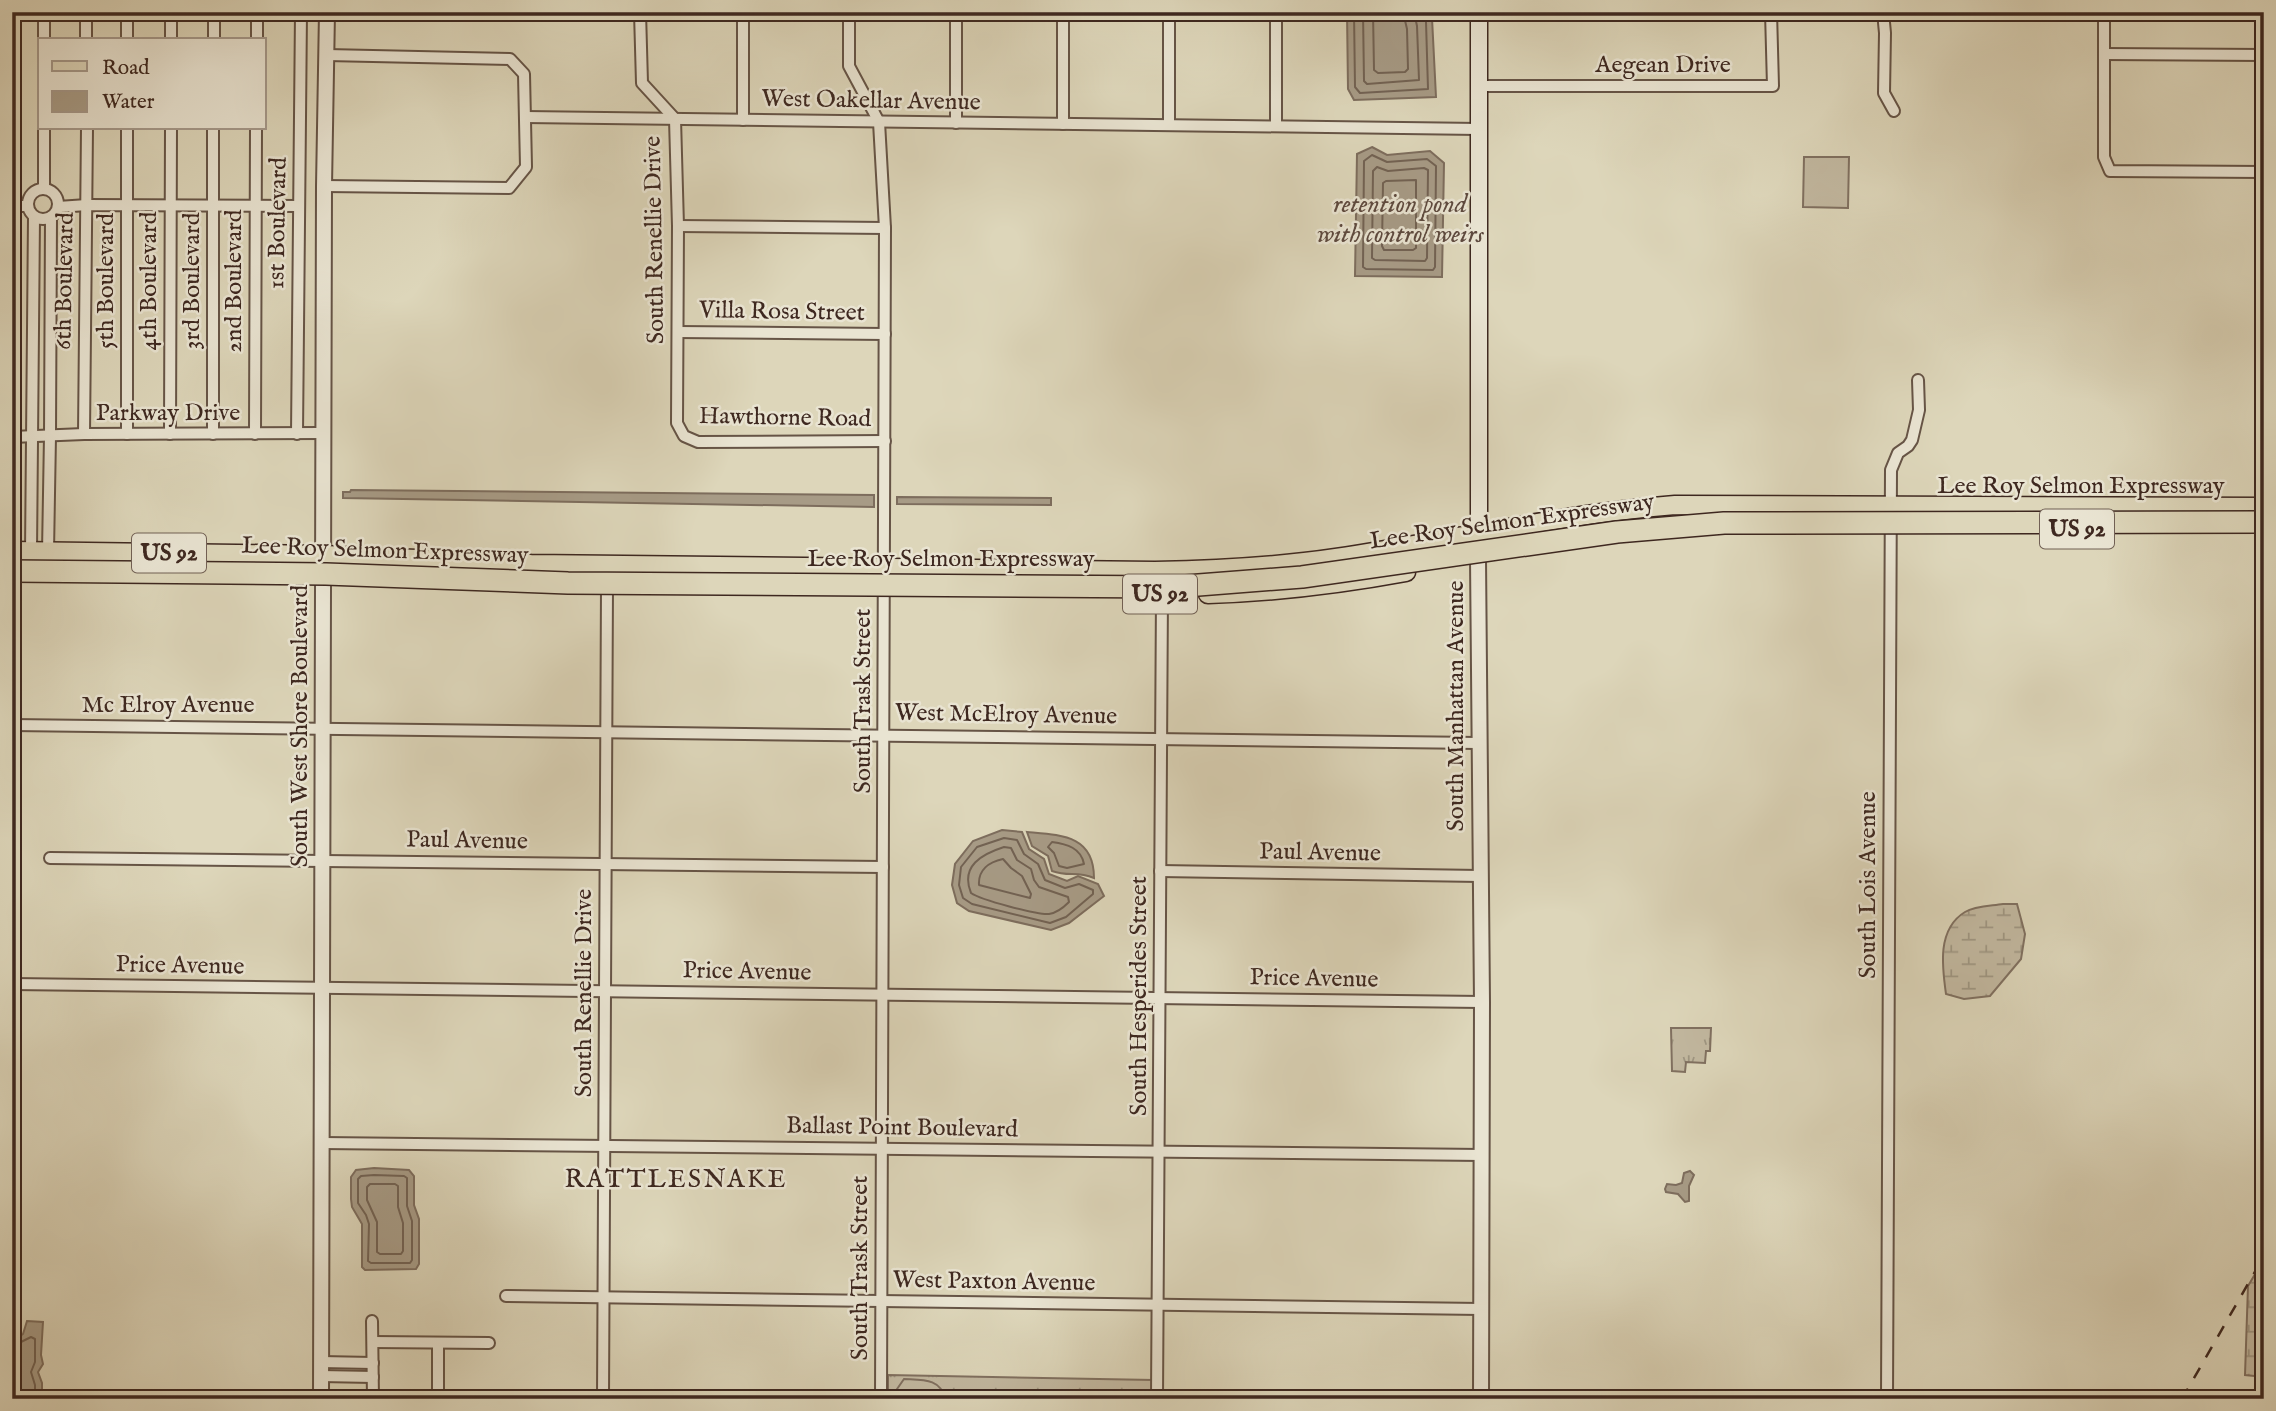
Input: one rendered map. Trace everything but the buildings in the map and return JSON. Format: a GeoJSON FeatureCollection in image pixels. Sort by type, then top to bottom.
{"type":"FeatureCollection","features":[{"type":"Feature","properties":{"kind":"highway","name":"Lee Roy Selmon Expressway"},"geometry":{"type":"LineString","coordinates":[[30,554],[326,561],[568,571],[1173,577],[1265,571],[1616,523],[1724,514],[2264,513]]}},
{"type":"Feature","properties":{"kind":"highway","name":"Lee Roy Selmon Expressway"},"geometry":{"type":"LineString","coordinates":[[12,572],[326,574],[568,583],[1173,587],[1302,577],[1617,532],[1688,525],[1760,522],[2264,522]]}},
{"type":"Feature","properties":{"kind":"main road","name":"South Manhattan Avenue"},"geometry":{"type":"LineString","coordinates":[[1478,559],[1479,12]]}},
{"type":"Feature","properties":{"kind":"main road","name":"US 92"},"geometry":{"type":"LineString","coordinates":[[12,551],[30,554],[323,555],[606,565],[1212,570],[1324,560],[1541,521],[1630,509],[1738,505],[2264,507]]}},
{"type":"Feature","properties":{"kind":"main road"},"geometry":{"type":"LineString","coordinates":[[1478,559],[1488,546],[1511,534],[1615,518],[1631,513],[1729,509],[1738,505]]}},
{"type":"Feature","properties":{"kind":"main road"},"geometry":{"type":"LineString","coordinates":[[1763,527],[1775,522],[1856,522],[1877,518],[1891,505]]}},
{"type":"Feature","properties":{"kind":"main road"},"geometry":{"type":"LineString","coordinates":[[1890,528],[1903,516],[1918,510],[2153,511],[2164,506]]}},
{"type":"Feature","properties":{"kind":"main road"},"geometry":{"type":"LineString","coordinates":[[2197,529],[2217,522],[2264,522]]}},
{"type":"Feature","properties":{"kind":"main road","name":"US 92"},"geometry":{"type":"LineString","coordinates":[[12,572],[323,575],[607,587],[1227,593],[1356,581],[1635,534],[1689,529],[1763,527],[2264,530]]}},
{"type":"Feature","properties":{"kind":"main road"},"geometry":{"type":"LineString","coordinates":[[1227,593],[1251,586],[1346,575],[1446,556],[1468,546],[1479,534]]}},
{"type":"Feature","properties":{"kind":"main road"},"geometry":{"type":"LineString","coordinates":[[568,585],[603,571],[606,565]]}},
{"type":"Feature","properties":{"kind":"main road"},"geometry":{"type":"LineString","coordinates":[[607,587],[618,574],[630,570],[721,571],[736,566]]}},
{"type":"Feature","properties":{"kind":"main road"},"geometry":{"type":"LineString","coordinates":[[746,589],[766,583],[873,582],[884,568]]}},
{"type":"Feature","properties":{"kind":"main road"},"geometry":{"type":"LineString","coordinates":[[884,591],[890,578],[904,573],[987,574],[996,569]]}},
{"type":"Feature","properties":{"kind":"main road"},"geometry":{"type":"LineString","coordinates":[[1054,593],[1092,584],[1193,584],[1203,580],[1212,570]]}},
{"type":"Feature","properties":{"kind":"street"},"geometry":{"type":"LineString","coordinates":[[44,12],[44,38]]}},
{"type":"Feature","properties":{"kind":"street"},"geometry":{"type":"LineString","coordinates":[[86,12],[86,38]]}},
{"type":"Feature","properties":{"kind":"street"},"geometry":{"type":"LineString","coordinates":[[127,12],[127,38]]}},
{"type":"Feature","properties":{"kind":"street"},"geometry":{"type":"LineString","coordinates":[[171,12],[171,38]]}},
{"type":"Feature","properties":{"kind":"street"},"geometry":{"type":"LineString","coordinates":[[214,12],[214,38]]}},
{"type":"Feature","properties":{"kind":"street"},"geometry":{"type":"LineString","coordinates":[[257,12],[257,38]]}},
{"type":"Feature","properties":{"kind":"street","name":"1st Boulevard"},"geometry":{"type":"LineString","coordinates":[[297,433],[301,12]]}},
{"type":"Feature","properties":{"kind":"street","name":"South West Shore Boulevard"},"geometry":{"type":"LineString","coordinates":[[321,1399],[324,186],[327,12]]}},
{"type":"Feature","properties":{"kind":"street","name":"South Renellie Drive"},"geometry":{"type":"LineString","coordinates":[[639,12],[642,83],[675,119],[678,226],[677,424],[684,436]]}},
{"type":"Feature","properties":{"kind":"street"},"geometry":{"type":"LineString","coordinates":[[743,12],[743,120]]}},
{"type":"Feature","properties":{"kind":"street","name":"South Trask Street"},"geometry":{"type":"LineString","coordinates":[[849,12],[849,66],[879,121],[885,228],[881,1399]]}},
{"type":"Feature","properties":{"kind":"street"},"geometry":{"type":"LineString","coordinates":[[956,12],[956,123]]}},
{"type":"Feature","properties":{"kind":"street"},"geometry":{"type":"LineString","coordinates":[[1063,12],[1063,124]]}},
{"type":"Feature","properties":{"kind":"street"},"geometry":{"type":"LineString","coordinates":[[1170,12],[1170,125]]}},
{"type":"Feature","properties":{"kind":"street"},"geometry":{"type":"LineString","coordinates":[[1276,12],[1276,126]]}},
{"type":"Feature","properties":{"kind":"street","name":"Aegean Drive"},"geometry":{"type":"LineString","coordinates":[[1479,86],[1773,86],[1771,12]]}},
{"type":"Feature","properties":{"kind":"street"},"geometry":{"type":"LineString","coordinates":[[1883,12],[1884,93],[1894,111]]}},
{"type":"Feature","properties":{"kind":"street"},"geometry":{"type":"LineString","coordinates":[[2104,12],[2104,157],[2110,171],[2264,172]]}},
{"type":"Feature","properties":{"kind":"street"},"geometry":{"type":"LineString","coordinates":[[2104,54],[2264,55]]}},
{"type":"Feature","properties":{"kind":"street"},"geometry":{"type":"LineString","coordinates":[[324,186],[509,188],[526,167],[524,74],[510,59],[327,55]]}},
{"type":"Feature","properties":{"kind":"street","name":"West Oakellar Avenue"},"geometry":{"type":"LineString","coordinates":[[525,117],[1479,129]]}},
{"type":"Feature","properties":{"kind":"street"},"geometry":{"type":"LineString","coordinates":[[44,130],[44,189]]}},
{"type":"Feature","properties":{"kind":"street","name":"6th Boulevard"},"geometry":{"type":"LineString","coordinates":[[84,434],[87,130]]}},
{"type":"Feature","properties":{"kind":"street","name":"5th Boulevard"},"geometry":{"type":"LineString","coordinates":[[127,130],[127,433]]}},
{"type":"Feature","properties":{"kind":"street","name":"4th Boulevard"},"geometry":{"type":"LineString","coordinates":[[170,434],[171,130]]}},
{"type":"Feature","properties":{"kind":"street","name":"3rd Boulevard"},"geometry":{"type":"LineString","coordinates":[[213,130],[213,433]]}},
{"type":"Feature","properties":{"kind":"street","name":"2nd Boulevard"},"geometry":{"type":"LineString","coordinates":[[255,433],[256,130]]}},
{"type":"Feature","properties":{"kind":"street"},"geometry":{"type":"LineString","coordinates":[[44,189],[56,196],[58,207],[51,217],[49,478],[30,554],[34,217],[28,206],[28,198],[33,192],[44,189]]}},
{"type":"Feature","properties":{"kind":"street"},"geometry":{"type":"LineString","coordinates":[[12,206],[28,206]]}},
{"type":"Feature","properties":{"kind":"street"},"geometry":{"type":"LineString","coordinates":[[58,207],[299,206]]}},
{"type":"Feature","properties":{"kind":"street"},"geometry":{"type":"LineString","coordinates":[[34,217],[51,217]]}},
{"type":"Feature","properties":{"kind":"street"},"geometry":{"type":"LineString","coordinates":[[678,226],[885,228]]}},
{"type":"Feature","properties":{"kind":"street","name":"Villa Rosa Street"},"geometry":{"type":"LineString","coordinates":[[678,332],[885,334]]}},
{"type":"Feature","properties":{"kind":"street","name":"South Lois Avenue"},"geometry":{"type":"LineString","coordinates":[[1887,1399],[1891,470],[1898,453],[1912,440],[1919,410],[1918,380]]}},
{"type":"Feature","properties":{"kind":"street","name":"Parkway Drive"},"geometry":{"type":"LineString","coordinates":[[12,437],[127,433],[323,433]]}},
{"type":"Feature","properties":{"kind":"street","name":"Hawthorne Road"},"geometry":{"type":"LineString","coordinates":[[684,436],[698,442],[885,441]]}},
{"type":"Feature","properties":{"kind":"street"},"geometry":{"type":"LineString","coordinates":[[32,477],[49,478]]}},
{"type":"Feature","properties":{"kind":"street","name":"South Manhattan Avenue"},"geometry":{"type":"LineString","coordinates":[[1478,559],[1482,1002],[1481,1399]]}},
{"type":"Feature","properties":{"kind":"street","name":"South Renellie Drive"},"geometry":{"type":"LineString","coordinates":[[604,1399],[607,587]]}},
{"type":"Feature","properties":{"kind":"street","name":"South Hesperides Street"},"geometry":{"type":"LineString","coordinates":[[1157,1399],[1162,594]]}},
{"type":"Feature","properties":{"kind":"street","name":"Mc Elroy Avenue"},"geometry":{"type":"LineString","coordinates":[[12,725],[323,727]]}},
{"type":"Feature","properties":{"kind":"street","name":"West McElroy Avenue"},"geometry":{"type":"LineString","coordinates":[[323,727],[1478,743]]}},
{"type":"Feature","properties":{"kind":"street","name":"Paul Avenue"},"geometry":{"type":"LineString","coordinates":[[50,858],[883,867]]}},
{"type":"Feature","properties":{"kind":"street","name":"Paul Avenue"},"geometry":{"type":"LineString","coordinates":[[1160,871],[1480,876]]}},
{"type":"Feature","properties":{"kind":"street","name":"Price Avenue"},"geometry":{"type":"LineString","coordinates":[[12,984],[1482,1002]]}},
{"type":"Feature","properties":{"kind":"street","name":"Ballast Point Boulevard"},"geometry":{"type":"LineString","coordinates":[[322,1143],[1482,1155]]}},
{"type":"Feature","properties":{"kind":"street","name":"West Paxton Avenue"},"geometry":{"type":"LineString","coordinates":[[506,1296],[1481,1309]]}},
{"type":"Feature","properties":{"kind":"street"},"geometry":{"type":"LineString","coordinates":[[372,1321],[373,1399]]}},
{"type":"Feature","properties":{"kind":"street"},"geometry":{"type":"LineString","coordinates":[[373,1342],[489,1343]]}},
{"type":"Feature","properties":{"kind":"street"},"geometry":{"type":"LineString","coordinates":[[438,1343],[438,1399]]}},
{"type":"Feature","properties":{"kind":"street"},"geometry":{"type":"LineString","coordinates":[[321,1369],[373,1363]]}},
{"type":"Feature","properties":{"kind":"street"},"geometry":{"type":"LineString","coordinates":[[321,1369],[373,1377]]}},
{"type":"Feature","properties":{"kind":"green space"},"geometry":{"type":"Polygon","coordinates":[[[1804,157],[1849,157],[1848,208],[1803,207],[1804,157]]]}},
{"type":"Feature","properties":{"kind":"green space"},"geometry":{"type":"Polygon","coordinates":[[[2017,904],[2025,934],[2021,959],[1990,996],[1964,999],[1946,994],[1943,949],[1950,928],[1956,919],[1969,910],[2017,904]]]}},
{"type":"Feature","properties":{"kind":"green space"},"geometry":{"type":"Polygon","coordinates":[[[1671,1028],[1711,1028],[1710,1051],[1706,1051],[1705,1063],[1686,1062],[1685,1072],[1672,1071],[1671,1028]]]}},
{"type":"Feature","properties":{"kind":"green space"},"geometry":{"type":"Polygon","coordinates":[[[2264,1259],[2264,1377],[2245,1375],[2248,1286],[2264,1259]]]}},
{"type":"Feature","properties":{"kind":"green space"},"geometry":{"type":"Polygon","coordinates":[[[888,1375],[1153,1380],[1152,1399],[888,1399],[888,1375]]]}},
{"type":"Feature","properties":{"kind":"green space"},"geometry":{"type":"Polygon","coordinates":[[[904,1379],[924,1380],[935,1384],[943,1392],[945,1399],[896,1399],[897,1389],[904,1379]]]}},
{"type":"Feature","properties":{"kind":"green space"},"geometry":{"type":"Polygon","coordinates":[[[1035,1391],[1089,1392],[1089,1399],[1035,1399],[1035,1391]]]}},
{"type":"Feature","properties":{"kind":"water"},"geometry":{"type":"Polygon","coordinates":[[[1347,12],[1426,12],[1432,18],[1436,97],[1354,100],[1348,89],[1347,12]]]}},
{"type":"Feature","properties":{"kind":"water","name":"retention pond with control weirs"},"geometry":{"type":"Polygon","coordinates":[[[1372,147],[1387,155],[1430,151],[1444,163],[1442,277],[1355,276],[1357,154],[1372,147]]]}},
{"type":"Feature","properties":{"kind":"water"},"geometry":{"type":"Polygon","coordinates":[[[343,492],[874,495],[874,507],[343,498],[343,492]]]}},
{"type":"Feature","properties":{"kind":"water"},"geometry":{"type":"Polygon","coordinates":[[[897,497],[1051,498],[1051,505],[897,504],[897,497]]]}},
{"type":"Feature","properties":{"kind":"water"},"geometry":{"type":"Polygon","coordinates":[[[1002,830],[1022,832],[1029,849],[1044,859],[1049,874],[1067,881],[1078,876],[1098,884],[1104,896],[1069,923],[1051,930],[969,911],[957,903],[952,885],[955,864],[973,841],[1002,830]]]}},
{"type":"Feature","properties":{"kind":"water"},"geometry":{"type":"Polygon","coordinates":[[[1027,832],[1052,834],[1082,845],[1093,864],[1094,878],[1052,871],[1048,856],[1032,846],[1027,832]]]}},
{"type":"Feature","properties":{"kind":"water"},"geometry":{"type":"Polygon","coordinates":[[[356,1170],[409,1170],[414,1176],[414,1205],[419,1219],[419,1264],[416,1269],[365,1270],[362,1267],[362,1224],[352,1207],[351,1177],[356,1170]]]}},
{"type":"Feature","properties":{"kind":"water"},"geometry":{"type":"Polygon","coordinates":[[[1690,1171],[1694,1175],[1689,1186],[1689,1201],[1685,1202],[1678,1194],[1666,1192],[1667,1184],[1682,1183],[1684,1173],[1690,1171]]]}},
{"type":"Feature","properties":{"kind":"water"},"geometry":{"type":"Polygon","coordinates":[[[27,1321],[43,1322],[43,1364],[38,1372],[42,1383],[42,1399],[12,1399],[12,1335],[19,1337],[23,1334],[27,1321]]]}},
{"type":"Feature","properties":{"kind":"railway"},"geometry":{"type":"LineString","coordinates":[[2182,1399],[2264,1256]]}},
{"type":"Feature","properties":{"kind":"district","name":"RATTLESNAKE"},"geometry":{"type":"Point","coordinates":[676,1179]}}]}
